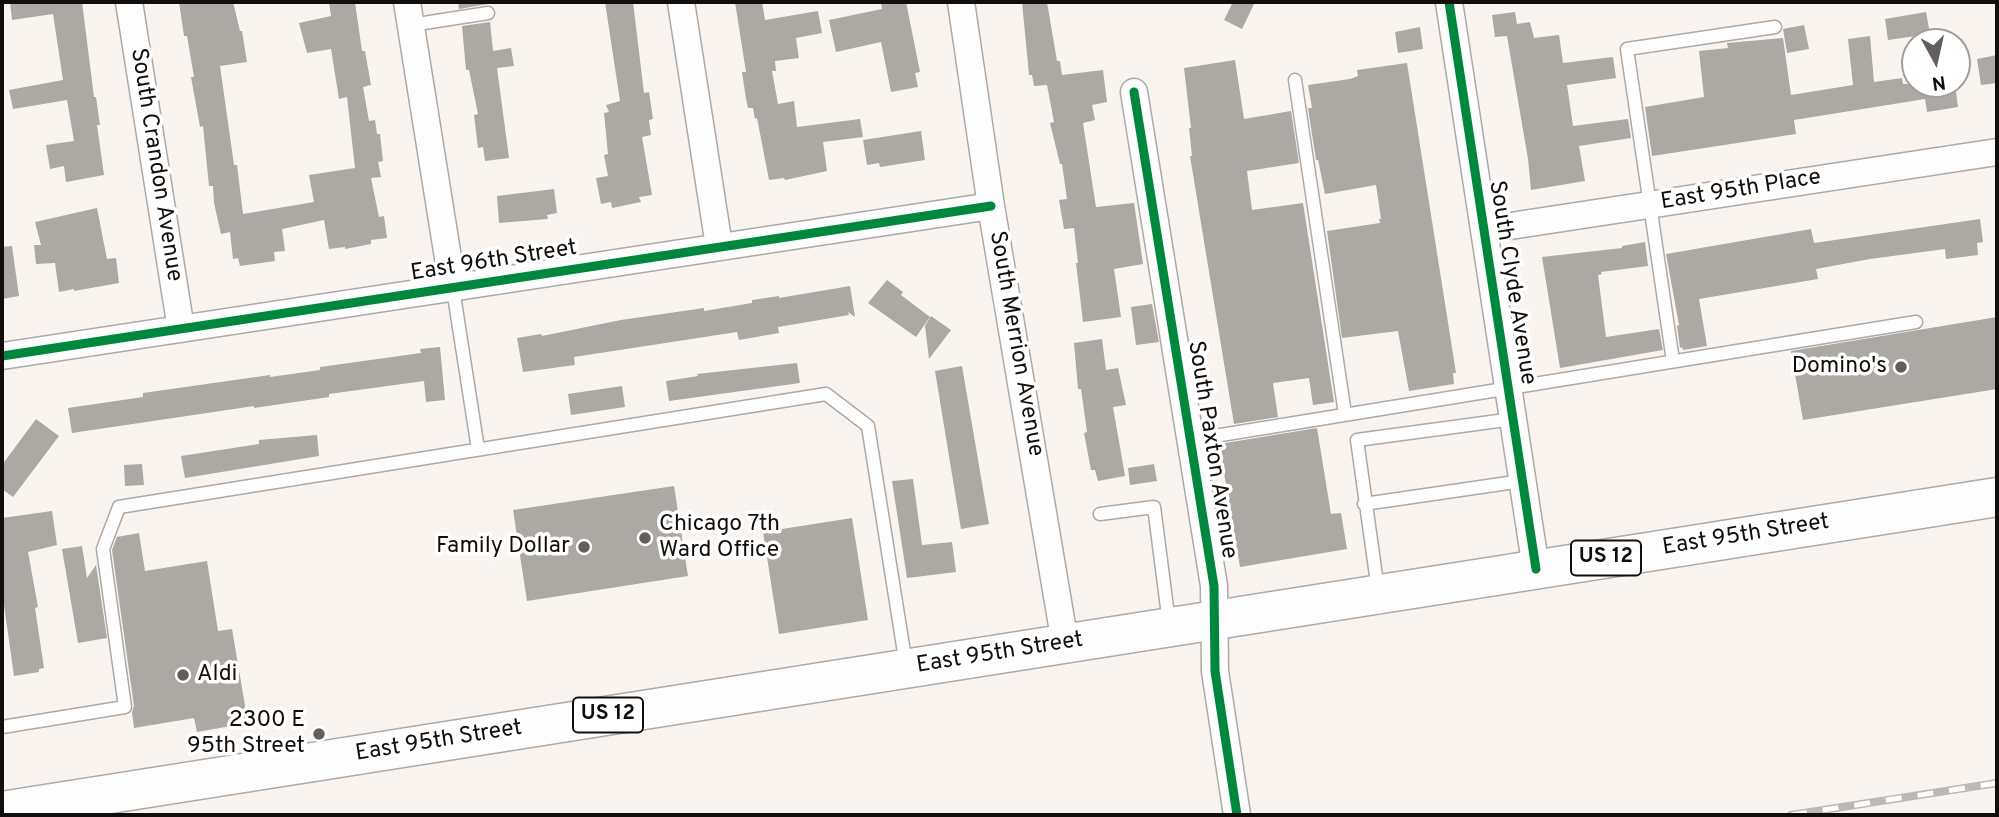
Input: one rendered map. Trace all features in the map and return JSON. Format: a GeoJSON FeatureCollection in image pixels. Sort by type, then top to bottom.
{"type":"FeatureCollection","features":[{"type":"Feature","properties":{"kind":"main road","name":"East 95th Street"},"geometry":{"type":"LineString","coordinates":[[2,811],[1997,496]]}},
{"type":"Feature","properties":{"kind":"street","name":"South Crandon Avenue"},"geometry":{"type":"LineString","coordinates":[[129,2],[181,329]]}},
{"type":"Feature","properties":{"kind":"street"},"geometry":{"type":"LineString","coordinates":[[681,2],[719,246]]}},
{"type":"Feature","properties":{"kind":"street","name":"South Merrion Avenue"},"geometry":{"type":"LineString","coordinates":[[961,2],[991,206],[1066,643]]}},
{"type":"Feature","properties":{"kind":"street","name":"South Clyde Avenue"},"geometry":{"type":"LineString","coordinates":[[1449,2],[1535,569]]}},
{"type":"Feature","properties":{"kind":"street"},"geometry":{"type":"LineString","coordinates":[[409,13],[453,289]]}},
{"type":"Feature","properties":{"kind":"street","name":"South Paxton Avenue"},"geometry":{"type":"LineString","coordinates":[[1134,92],[1214,586],[1215,671],[1237,815]]}},
{"type":"Feature","properties":{"kind":"street","name":"East 95th Place"},"geometry":{"type":"LineString","coordinates":[[1484,230],[1997,152]]}},
{"type":"Feature","properties":{"kind":"street","name":"East 96th Street"},"geometry":{"type":"LineString","coordinates":[[2,356],[991,206]]}},
{"type":"Feature","properties":{"kind":"lane"},"geometry":{"type":"LineString","coordinates":[[409,13],[488,13]]}},
{"type":"Feature","properties":{"kind":"lane"},"geometry":{"type":"LineString","coordinates":[[1673,361],[1626,48],[1775,27]]}},
{"type":"Feature","properties":{"kind":"lane"},"geometry":{"type":"LineString","coordinates":[[1295,80],[1345,414]]}},
{"type":"Feature","properties":{"kind":"lane"},"geometry":{"type":"LineString","coordinates":[[453,289],[478,449]]}},
{"type":"Feature","properties":{"kind":"lane"},"geometry":{"type":"LineString","coordinates":[[1190,440],[1916,322]]}},
{"type":"Feature","properties":{"kind":"lane"},"geometry":{"type":"LineString","coordinates":[[2,727],[125,707],[103,549],[119,507],[827,394],[868,426],[906,668]]}},
{"type":"Feature","properties":{"kind":"lane"},"geometry":{"type":"LineString","coordinates":[[1379,594],[1364,504],[1357,440],[1513,419]]}},
{"type":"Feature","properties":{"kind":"lane"},"geometry":{"type":"LineString","coordinates":[[1364,504],[1522,481]]}},
{"type":"Feature","properties":{"kind":"lane"},"geometry":{"type":"LineString","coordinates":[[1100,514],[1154,507],[1170,627]]}},
{"type":"Feature","properties":{"kind":"building"},"geometry":{"type":"Polygon","coordinates":[[[10,2],[82,2],[100,125],[97,125],[104,175],[66,182],[64,166],[50,169],[46,145],[74,141],[67,100],[13,109],[9,90],[63,80],[53,14],[12,20],[10,2]]]}},
{"type":"Feature","properties":{"kind":"building"},"geometry":{"type":"Polygon","coordinates":[[[179,2],[233,2],[242,31],[247,62],[220,66],[243,214],[314,202],[309,175],[355,168],[347,97],[339,99],[331,49],[307,53],[299,23],[331,16],[329,2],[355,2],[362,51],[365,51],[371,85],[363,87],[369,121],[375,120],[377,134],[380,134],[383,161],[378,162],[381,177],[371,178],[379,217],[384,216],[387,238],[371,240],[371,244],[345,249],[329,249],[324,220],[282,229],[285,251],[274,252],[275,261],[240,266],[238,258],[233,259],[230,232],[221,234],[213,186],[209,186],[203,126],[200,127],[191,77],[194,77],[179,2]]]}},
{"type":"Feature","properties":{"kind":"building"},"geometry":{"type":"Polygon","coordinates":[[[458,2],[487,2],[488,4],[459,9],[458,2]]]}},
{"type":"Feature","properties":{"kind":"building"},"geometry":{"type":"Polygon","coordinates":[[[605,2],[633,2],[644,93],[649,92],[653,119],[649,120],[651,135],[642,137],[652,195],[639,197],[641,202],[612,208],[611,202],[601,204],[596,178],[608,176],[604,155],[608,154],[604,113],[609,112],[606,105],[620,101],[605,2]]]}},
{"type":"Feature","properties":{"kind":"building"},"geometry":{"type":"Polygon","coordinates":[[[735,2],[762,2],[765,20],[818,11],[822,33],[796,38],[799,58],[775,61],[776,71],[772,71],[778,104],[794,101],[797,127],[860,119],[863,137],[823,142],[827,171],[785,180],[769,180],[757,118],[755,119],[753,108],[748,108],[746,99],[742,72],[746,72],[735,2]]]}},
{"type":"Feature","properties":{"kind":"building"},"geometry":{"type":"Polygon","coordinates":[[[881,2],[906,2],[920,72],[915,73],[918,87],[891,92],[881,42],[836,52],[829,20],[882,9],[881,2]]]}},
{"type":"Feature","properties":{"kind":"building"},"geometry":{"type":"Polygon","coordinates":[[[1022,2],[1047,2],[1062,75],[1103,70],[1107,102],[1092,105],[1095,120],[1083,123],[1096,207],[1134,203],[1143,264],[1114,269],[1121,317],[1083,322],[1074,228],[1064,229],[1059,200],[1067,199],[1062,164],[1050,123],[1054,122],[1047,85],[1034,86],[1032,75],[1029,75],[1022,2]]]}},
{"type":"Feature","properties":{"kind":"building"},"geometry":{"type":"Polygon","coordinates":[[[1233,2],[1255,2],[1242,29],[1224,20],[1233,2]]]}},
{"type":"Feature","properties":{"kind":"building"},"geometry":{"type":"Polygon","coordinates":[[[1515,12],[1517,24],[1530,22],[1534,38],[1559,35],[1563,63],[1613,57],[1616,78],[1567,85],[1573,126],[1628,119],[1631,138],[1579,146],[1585,181],[1531,190],[1507,36],[1495,37],[1492,15],[1515,12]]]}},
{"type":"Feature","properties":{"kind":"building"},"geometry":{"type":"Polygon","coordinates":[[[1926,12],[1929,28],[1901,28],[1901,38],[1888,40],[1885,19],[1926,12]]]}},
{"type":"Feature","properties":{"kind":"building"},"geometry":{"type":"Polygon","coordinates":[[[490,22],[493,51],[511,48],[514,66],[497,68],[509,158],[485,161],[483,147],[478,148],[474,115],[478,114],[469,70],[466,70],[462,26],[490,22]]]}},
{"type":"Feature","properties":{"kind":"building"},"geometry":{"type":"Polygon","coordinates":[[[1804,25],[1809,49],[1787,53],[1783,29],[1804,25]]]}},
{"type":"Feature","properties":{"kind":"building"},"geometry":{"type":"Polygon","coordinates":[[[1420,27],[1423,49],[1398,53],[1395,32],[1420,27]]]}},
{"type":"Feature","properties":{"kind":"building"},"geometry":{"type":"Polygon","coordinates":[[[1870,36],[1874,82],[1901,78],[1901,98],[1957,98],[1958,107],[1927,112],[1925,99],[1794,120],[1796,134],[1652,156],[1645,107],[1704,97],[1699,51],[1728,48],[1727,43],[1783,38],[1791,95],[1853,85],[1848,39],[1870,36]]]}},
{"type":"Feature","properties":{"kind":"building"},"geometry":{"type":"Polygon","coordinates":[[[1997,55],[1997,83],[1981,85],[1977,59],[1997,55]]]}},
{"type":"Feature","properties":{"kind":"building"},"geometry":{"type":"Polygon","coordinates":[[[1235,60],[1244,119],[1291,111],[1299,163],[1247,171],[1252,210],[1303,203],[1334,402],[1313,405],[1309,378],[1273,383],[1278,417],[1234,424],[1190,156],[1191,128],[1184,68],[1235,60]]]}},
{"type":"Feature","properties":{"kind":"building"},"geometry":{"type":"Polygon","coordinates":[[[1407,63],[1456,373],[1453,373],[1454,384],[1409,391],[1398,331],[1342,338],[1327,231],[1380,223],[1376,185],[1325,194],[1316,160],[1308,108],[1312,108],[1308,85],[1350,79],[1358,76],[1357,70],[1407,63]]]}},
{"type":"Feature","properties":{"kind":"building"},"geometry":{"type":"Polygon","coordinates":[[[921,131],[925,160],[880,167],[879,163],[867,165],[863,140],[921,131]]]}},
{"type":"Feature","properties":{"kind":"building"},"geometry":{"type":"Polygon","coordinates":[[[554,189],[557,213],[547,215],[548,219],[499,223],[497,196],[554,189]]]}},
{"type":"Feature","properties":{"kind":"building"},"geometry":{"type":"Polygon","coordinates":[[[97,208],[107,259],[116,258],[119,283],[59,292],[55,263],[36,264],[34,245],[41,245],[35,222],[97,208]]]}},
{"type":"Feature","properties":{"kind":"building"},"geometry":{"type":"Polygon","coordinates":[[[1980,219],[1983,242],[1977,243],[1978,255],[1946,259],[1945,249],[1870,259],[1816,269],[1818,279],[1699,299],[1707,346],[1683,350],[1680,348],[1679,325],[1666,254],[1811,229],[1814,243],[1980,219]]]}},
{"type":"Feature","properties":{"kind":"building"},"geometry":{"type":"Polygon","coordinates":[[[1645,242],[1648,266],[1601,272],[1602,274],[1598,275],[1606,337],[1659,329],[1663,350],[1560,368],[1542,257],[1622,248],[1645,242]]]}},
{"type":"Feature","properties":{"kind":"building"},"geometry":{"type":"Polygon","coordinates":[[[12,246],[19,296],[2,299],[2,247],[12,246]]]}},
{"type":"Feature","properties":{"kind":"building"},"geometry":{"type":"Polygon","coordinates":[[[887,280],[903,292],[901,295],[930,317],[916,337],[868,303],[887,280]]]}},
{"type":"Feature","properties":{"kind":"building"},"geometry":{"type":"Polygon","coordinates":[[[850,286],[855,317],[848,312],[849,315],[778,327],[779,333],[739,340],[737,332],[574,357],[575,365],[523,372],[517,338],[704,308],[704,311],[752,303],[752,300],[850,286]]]}},
{"type":"Feature","properties":{"kind":"building"},"geometry":{"type":"Polygon","coordinates":[[[1152,304],[1159,342],[1136,345],[1131,307],[1152,304]]]}},
{"type":"Feature","properties":{"kind":"building"},"geometry":{"type":"Polygon","coordinates":[[[931,316],[951,330],[929,359],[925,326],[931,316]]]}},
{"type":"Feature","properties":{"kind":"building"},"geometry":{"type":"Polygon","coordinates":[[[1997,317],[1997,389],[1803,420],[1791,351],[1997,317]]]}},
{"type":"Feature","properties":{"kind":"building"},"geometry":{"type":"Polygon","coordinates":[[[1102,339],[1106,370],[1118,368],[1126,405],[1113,407],[1125,476],[1098,481],[1095,470],[1091,470],[1084,433],[1087,432],[1081,389],[1078,389],[1074,343],[1102,339]]]}},
{"type":"Feature","properties":{"kind":"building"},"geometry":{"type":"Polygon","coordinates":[[[440,347],[445,400],[426,402],[424,381],[72,433],[68,408],[143,397],[143,393],[320,370],[320,367],[421,353],[420,349],[440,347]]]}},
{"type":"Feature","properties":{"kind":"building"},"geometry":{"type":"Polygon","coordinates":[[[797,363],[800,383],[669,401],[666,381],[698,376],[697,374],[797,363]]]}},
{"type":"Feature","properties":{"kind":"building"},"geometry":{"type":"Polygon","coordinates":[[[962,366],[989,524],[961,529],[935,371],[962,366]]]}},
{"type":"Feature","properties":{"kind":"building"},"geometry":{"type":"Polygon","coordinates":[[[622,386],[625,407],[571,415],[568,394],[622,386]]]}},
{"type":"Feature","properties":{"kind":"building"},"geometry":{"type":"Polygon","coordinates":[[[36,419],[59,436],[13,497],[2,489],[2,465],[36,419]]]}},
{"type":"Feature","properties":{"kind":"building"},"geometry":{"type":"Polygon","coordinates":[[[1317,428],[1331,514],[1341,513],[1347,549],[1240,567],[1219,444],[1317,428]]]}},
{"type":"Feature","properties":{"kind":"building"},"geometry":{"type":"Polygon","coordinates":[[[317,435],[319,456],[185,478],[181,456],[259,444],[259,440],[317,435]]]}},
{"type":"Feature","properties":{"kind":"building"},"geometry":{"type":"Polygon","coordinates":[[[142,464],[144,485],[125,486],[124,465],[142,464]]]}},
{"type":"Feature","properties":{"kind":"building"},"geometry":{"type":"Polygon","coordinates":[[[1154,464],[1157,481],[1130,485],[1128,468],[1154,464]]]}},
{"type":"Feature","properties":{"kind":"building"},"geometry":{"type":"Polygon","coordinates":[[[913,479],[922,545],[952,542],[956,572],[907,578],[892,481],[913,479]]]}},
{"type":"Feature","properties":{"kind":"building"},"geometry":{"type":"Polygon","coordinates":[[[674,486],[688,576],[527,601],[513,510],[674,486]]]}},
{"type":"Feature","properties":{"kind":"building"},"geometry":{"type":"Polygon","coordinates":[[[52,511],[57,545],[28,552],[38,607],[35,608],[44,668],[39,669],[39,672],[14,676],[2,605],[2,518],[52,511]]]}},
{"type":"Feature","properties":{"kind":"building"},"geometry":{"type":"Polygon","coordinates":[[[852,518],[868,620],[779,634],[763,532],[852,518]]]}},
{"type":"Feature","properties":{"kind":"building","name":"Aldi"},"geometry":{"type":"Polygon","coordinates":[[[139,533],[145,571],[207,561],[218,631],[232,629],[248,723],[197,732],[194,718],[134,728],[134,706],[112,550],[117,537],[139,533]]]}},
{"type":"Feature","properties":{"kind":"building"},"geometry":{"type":"Polygon","coordinates":[[[82,546],[87,578],[96,565],[107,638],[78,643],[62,549],[82,546]]]}},
{"type":"Feature","properties":{"kind":"railway"},"geometry":{"type":"LineString","coordinates":[[1791,815],[1997,783]]}},
{"type":"Feature","properties":{"kind":"cycle path"},"geometry":{"type":"LineString","coordinates":[[1449,2],[1536,569]]}},
{"type":"Feature","properties":{"kind":"cycle path"},"geometry":{"type":"LineString","coordinates":[[1134,92],[1214,586],[1215,671],[1237,815]]}},
{"type":"Feature","properties":{"kind":"cycle path"},"geometry":{"type":"LineString","coordinates":[[2,356],[991,206]]}},
{"type":"Feature","properties":{"kind":"place","name":"Domino's"},"geometry":{"type":"Point","coordinates":[1901,367]}},
{"type":"Feature","properties":{"kind":"place","name":"Chicago 7th Ward Office"},"geometry":{"type":"Point","coordinates":[645,538]}},
{"type":"Feature","properties":{"kind":"place","name":"Family Dollar"},"geometry":{"type":"Point","coordinates":[584,547]}},
{"type":"Feature","properties":{"kind":"place","name":"Aldi"},"geometry":{"type":"Point","coordinates":[183,675]}},
{"type":"Feature","properties":{"kind":"place","name":"2300 E 95th Street"},"geometry":{"type":"Point","coordinates":[319,734]}}]}
